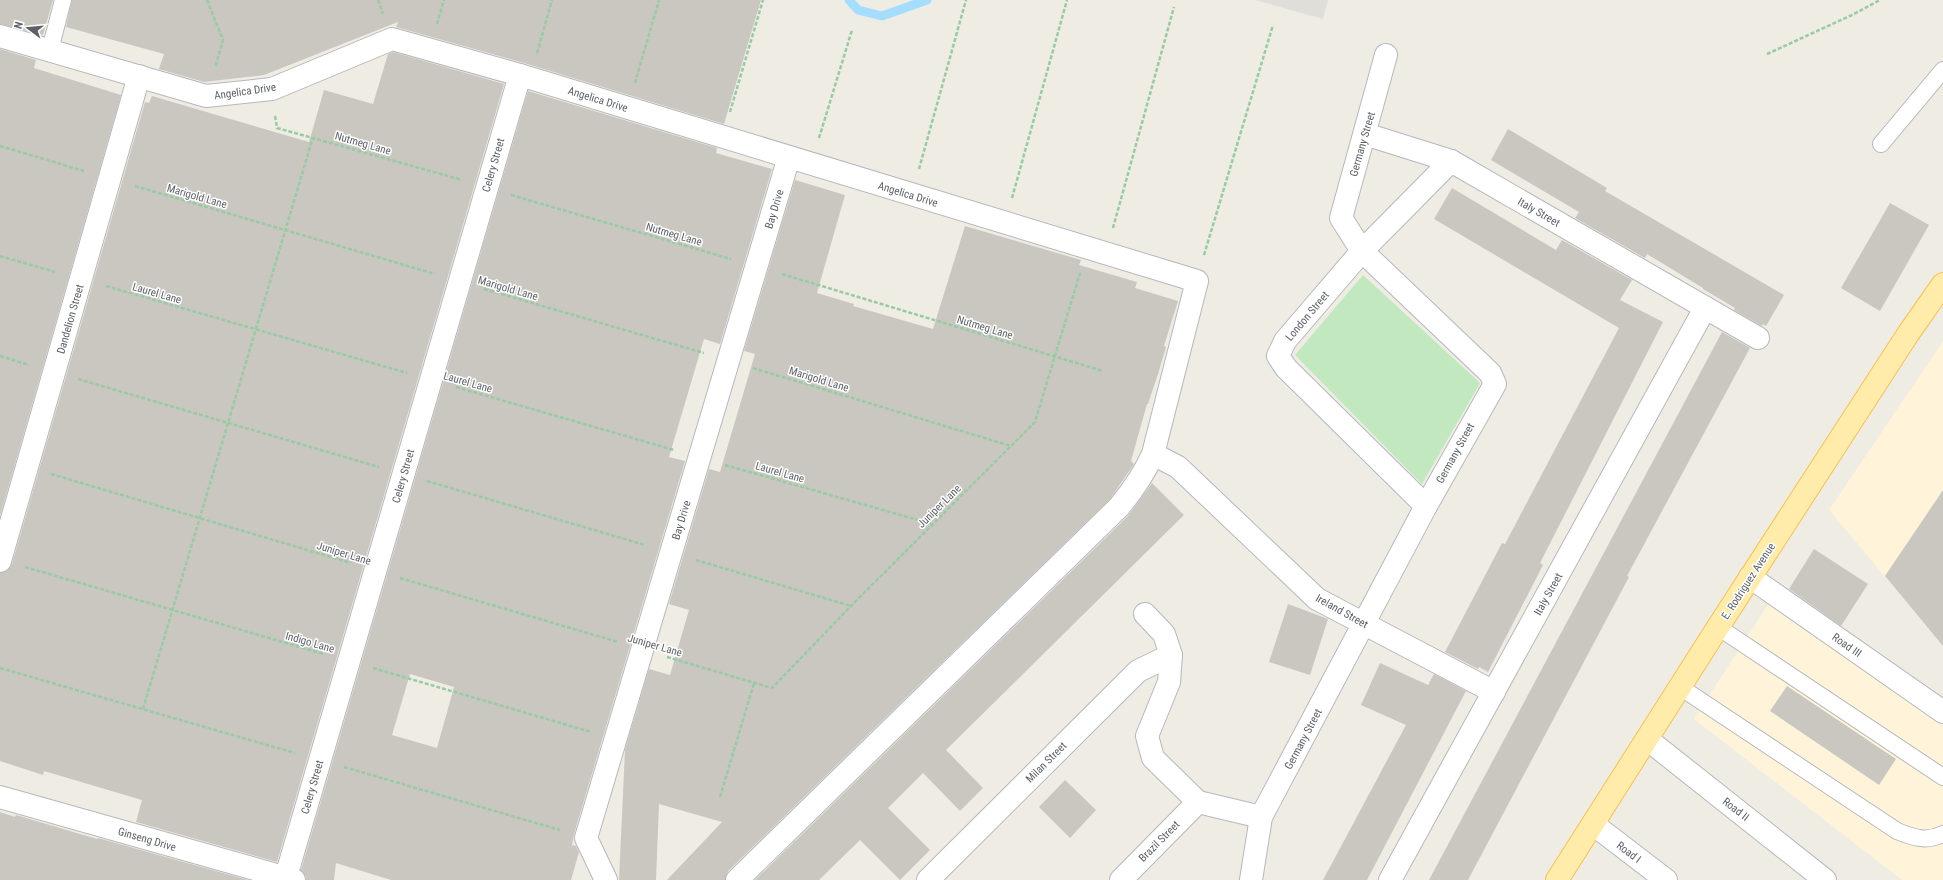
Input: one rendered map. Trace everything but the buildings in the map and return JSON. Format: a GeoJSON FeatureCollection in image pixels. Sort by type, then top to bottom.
{"type":"FeatureCollection","features":[{"type":"Feature","properties":{"kind":"main road","name":"E. Rodriguez Avenue"},"geometry":{"type":"LineString","coordinates":[[1557,880],[1718,627],[1904,341],[1943,284]]}},
{"type":"Feature","properties":{"kind":"street","name":"Angelica Drive"},"geometry":{"type":"LineString","coordinates":[[0,36],[206,96],[272,89],[392,39],[525,77],[1197,281]]}},
{"type":"Feature","properties":{"kind":"street","name":"Germany Street"},"geometry":{"type":"LineString","coordinates":[[1251,880],[1261,817],[1426,506],[1494,384],[1490,373],[1362,252],[1341,218],[1386,55]]}},
{"type":"Feature","properties":{"kind":"street","name":"Dandelion Street"},"geometry":{"type":"LineString","coordinates":[[0,560],[139,76]]}},
{"type":"Feature","properties":{"kind":"street","name":"Celery Street"},"geometry":{"type":"LineString","coordinates":[[288,879],[375,570],[487,188],[525,77]]}},
{"type":"Feature","properties":{"kind":"street","name":"Italy Street"},"geometry":{"type":"LineString","coordinates":[[1365,134],[1451,161],[1758,338]]}},
{"type":"Feature","properties":{"kind":"street","name":"Bay Drive"},"geometry":{"type":"LineString","coordinates":[[606,880],[586,838],[789,157]]}},
{"type":"Feature","properties":{"kind":"street","name":"London Street"},"geometry":{"type":"LineString","coordinates":[[1426,506],[1286,368],[1278,356],[1285,341],[1362,252],[1451,161]]}},
{"type":"Feature","properties":{"kind":"street"},"geometry":{"type":"LineString","coordinates":[[737,880],[1120,507],[1145,472],[1153,454],[1197,281]]}},
{"type":"Feature","properties":{"kind":"street","name":"Italy Street"},"geometry":{"type":"LineString","coordinates":[[1390,880],[1705,308]]}},
{"type":"Feature","properties":{"kind":"street","name":"Ireland Street"},"geometry":{"type":"LineString","coordinates":[[1153,454],[1178,466],[1317,599],[1494,692]]}},
{"type":"Feature","properties":{"kind":"street","name":"Road III"},"geometry":{"type":"LineString","coordinates":[[1750,578],[1943,712]]}},
{"type":"Feature","properties":{"kind":"street"},"geometry":{"type":"LineString","coordinates":[[1145,614],[1164,634],[1171,655],[1169,682],[1147,736],[1153,758],[1198,802],[1261,817]]}},
{"type":"Feature","properties":{"kind":"street","name":"Milan Street"},"geometry":{"type":"LineString","coordinates":[[928,880],[1138,671],[1171,655]]}},
{"type":"Feature","properties":{"kind":"street","name":"Road II"},"geometry":{"type":"LineString","coordinates":[[1647,739],[1825,880]]}},
{"type":"Feature","properties":{"kind":"street","name":"Ginseng Drive"},"geometry":{"type":"LineString","coordinates":[[0,797],[288,879]]}},
{"type":"Feature","properties":{"kind":"street","name":"Brazil Street"},"geometry":{"type":"LineString","coordinates":[[1121,880],[1198,802]]}},
{"type":"Feature","properties":{"kind":"street","name":"Road I"},"geometry":{"type":"LineString","coordinates":[[1593,824],[1666,880]]}},
{"type":"Feature","properties":{"kind":"lane"},"geometry":{"type":"LineString","coordinates":[[50,50],[64,0]]}},
{"type":"Feature","properties":{"kind":"lane"},"geometry":{"type":"LineString","coordinates":[[1881,144],[1943,70]]}},
{"type":"Feature","properties":{"kind":"lane"},"geometry":{"type":"LineString","coordinates":[[1718,627],[1943,778]]}},
{"type":"Feature","properties":{"kind":"lane"},"geometry":{"type":"LineString","coordinates":[[1680,687],[1897,832],[1910,837],[1932,839],[1943,834]]}},
{"type":"Feature","properties":{"kind":"path"},"geometry":{"type":"LineString","coordinates":[[206,96],[223,40],[207,0]]}},
{"type":"Feature","properties":{"kind":"path"},"geometry":{"type":"LineString","coordinates":[[525,77],[552,0]]}},
{"type":"Feature","properties":{"kind":"path"},"geometry":{"type":"LineString","coordinates":[[628,108],[658,0]]}},
{"type":"Feature","properties":{"kind":"path"},"geometry":{"type":"LineString","coordinates":[[722,137],[763,0]]}},
{"type":"Feature","properties":{"kind":"path"},"geometry":{"type":"LineString","coordinates":[[911,195],[966,0]]}},
{"type":"Feature","properties":{"kind":"path"},"geometry":{"type":"LineString","coordinates":[[1005,223],[1067,0]]}},
{"type":"Feature","properties":{"kind":"path"},"geometry":{"type":"LineString","coordinates":[[1767,54],[1852,15],[1880,0]]}},
{"type":"Feature","properties":{"kind":"path","name":"Juniper Lane"},"geometry":{"type":"LineString","coordinates":[[27,467],[772,688],[932,524],[1035,422],[1055,356],[1097,251],[1174,7]]}},
{"type":"Feature","properties":{"kind":"path"},"geometry":{"type":"LineString","coordinates":[[1197,281],[1273,24]]}},
{"type":"Feature","properties":{"kind":"path"},"geometry":{"type":"LineString","coordinates":[[811,164],[852,30]]}},
{"type":"Feature","properties":{"kind":"path","name":"Nutmeg Lane"},"geometry":{"type":"LineString","coordinates":[[272,89],[277,128],[313,137],[756,267],[1103,371]]}},
{"type":"Feature","properties":{"kind":"path"},"geometry":{"type":"LineString","coordinates":[[143,709],[313,137]]}},
{"type":"Feature","properties":{"kind":"path","name":"Marigold Lane"},"geometry":{"type":"LineString","coordinates":[[0,146],[1011,446]]}},
{"type":"Feature","properties":{"kind":"path","name":"Laurel Lane"},"geometry":{"type":"LineString","coordinates":[[0,256],[932,524]]}},
{"type":"Feature","properties":{"kind":"path","name":"Indigo Lane"},"geometry":{"type":"LineString","coordinates":[[0,560],[616,739]]}},
{"type":"Feature","properties":{"kind":"path"},"geometry":{"type":"LineString","coordinates":[[720,797],[754,682]]}},
{"type":"Feature","properties":{"kind":"shaded area"},"geometry":{"type":"Polygon","coordinates":[[[1255,0],[1328,0],[1323,19],[1255,0]]]}},
{"type":"Feature","properties":{"kind":"shaded area"},"geometry":{"type":"Polygon","coordinates":[[[1943,341],[1943,646],[1829,510],[1943,341]]]}},
{"type":"Feature","properties":{"kind":"shaded area"},"geometry":{"type":"Polygon","coordinates":[[[1769,603],[1943,723],[1943,880],[1902,880],[1694,719],[1769,603]]]}},
{"type":"Feature","properties":{"kind":"green space"},"geometry":{"type":"Polygon","coordinates":[[[1363,275],[1480,383],[1422,484],[1295,355],[1363,275]]]}},
{"type":"Feature","properties":{"kind":"waterway"},"geometry":{"type":"LineString","coordinates":[[849,0],[858,10],[882,16],[927,0]]}}]}
